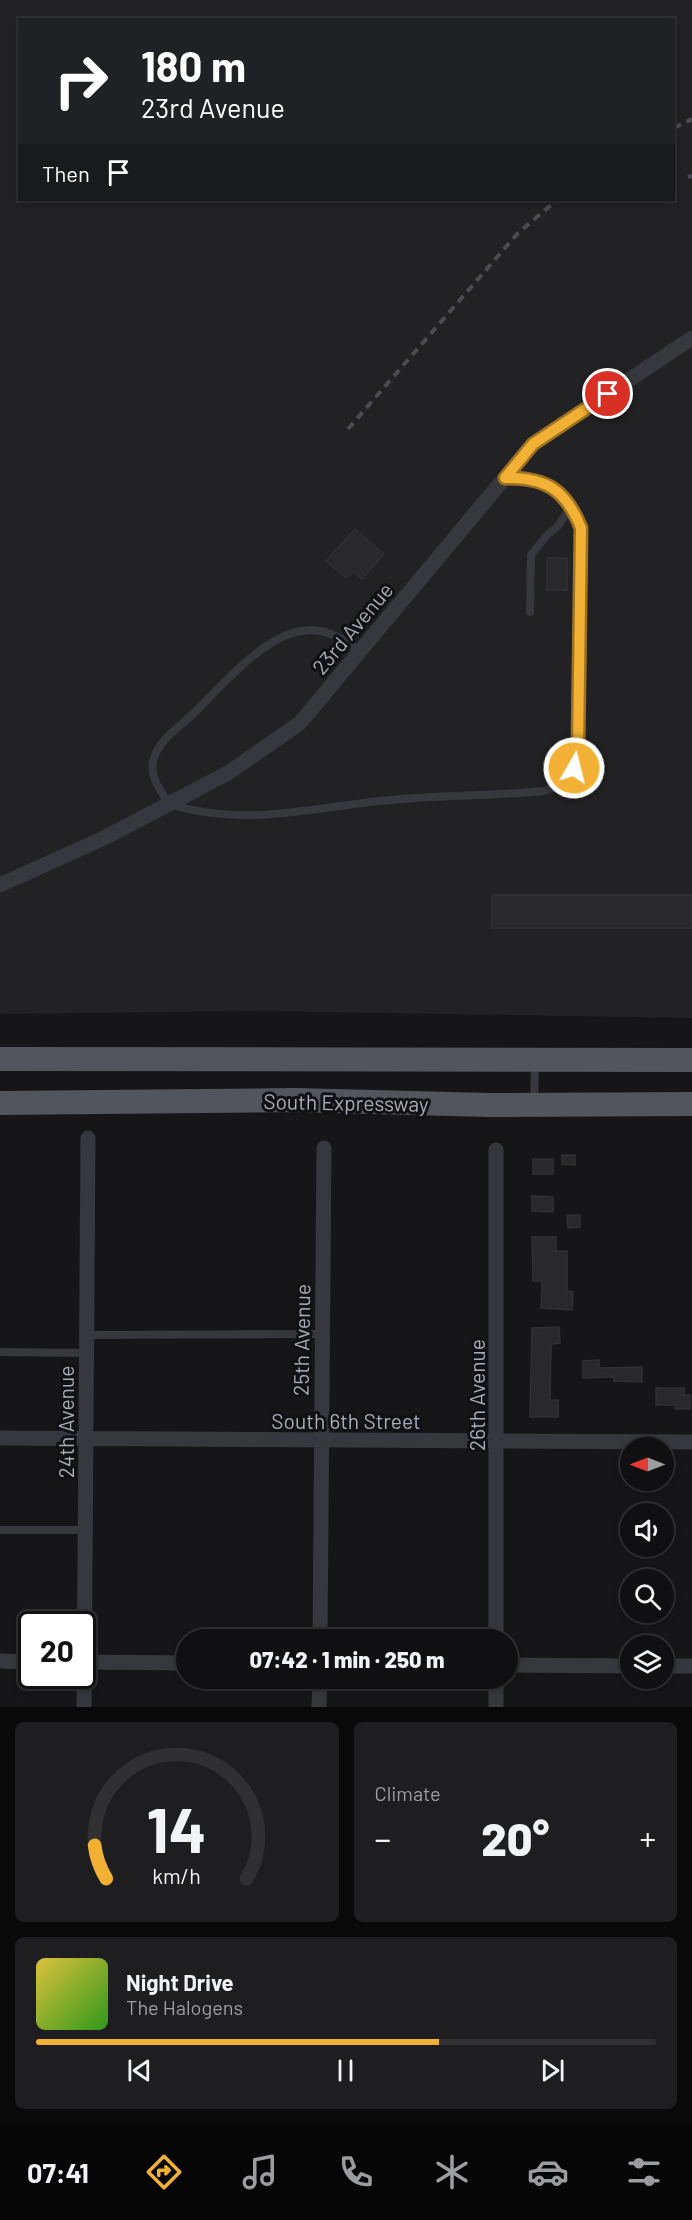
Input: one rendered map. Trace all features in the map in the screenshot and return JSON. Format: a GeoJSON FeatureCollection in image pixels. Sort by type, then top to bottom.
{"type":"FeatureCollection","features":[{"type":"Feature","properties":{"kind":"main road","name":"South Expressway"},"geometry":{"type":"LineString","coordinates":[[0,1059],[692,1060]]}},
{"type":"Feature","properties":{"kind":"main road","name":"South Expressway"},"geometry":{"type":"LineString","coordinates":[[0,1103],[295,1100],[534,1105],[692,1104]]}},
{"type":"Feature","properties":{"kind":"street","name":"23rd Avenue"},"geometry":{"type":"LineString","coordinates":[[0,885],[104,838],[228,773],[300,723],[533,444],[692,338]]}},
{"type":"Feature","properties":{"kind":"street","name":"24th Avenue"},"geometry":{"type":"LineString","coordinates":[[84,1611],[88,1138]]}},
{"type":"Feature","properties":{"kind":"street","name":"25th Avenue"},"geometry":{"type":"LineString","coordinates":[[320,1629],[324,1149]]}},
{"type":"Feature","properties":{"kind":"street","name":"26th Avenue"},"geometry":{"type":"LineString","coordinates":[[496,1150],[498,1442],[496,1629]]}},
{"type":"Feature","properties":{"kind":"street","name":"South 6th Street"},"geometry":{"type":"LineString","coordinates":[[0,1438],[692,1442]]}},
{"type":"Feature","properties":{"kind":"street"},"geometry":{"type":"LineString","coordinates":[[0,1661],[18,1662]]}},
{"type":"Feature","properties":{"kind":"street"},"geometry":{"type":"LineString","coordinates":[[96,1662],[176,1663]]}},
{"type":"Feature","properties":{"kind":"street"},"geometry":{"type":"LineString","coordinates":[[518,1665],[620,1666]]}},
{"type":"Feature","properties":{"kind":"street"},"geometry":{"type":"LineString","coordinates":[[674,1666],[692,1666]]}},
{"type":"Feature","properties":{"kind":"street","name":"24th Avenue"},"geometry":{"type":"LineString","coordinates":[[84,1689],[84,1707]]}},
{"type":"Feature","properties":{"kind":"street"},"geometry":{"type":"LineString","coordinates":[[319,1707],[320,1689]]}},
{"type":"Feature","properties":{"kind":"street"},"geometry":{"type":"LineString","coordinates":[[496,1689],[496,1707]]}},
{"type":"Feature","properties":{"kind":"lane"},"geometry":{"type":"LineString","coordinates":[[360,651],[334,633],[304,630],[292,633],[270,645],[239,669],[167,738],[154,756],[154,780],[169,804],[192,811],[233,817],[312,812],[388,800],[544,791],[562,784],[574,768],[578,747],[581,528],[572,505],[552,488],[538,480],[505,478]]}},
{"type":"Feature","properties":{"kind":"lane"},"geometry":{"type":"LineString","coordinates":[[530,612],[531,555],[547,535],[558,526],[572,505]]}},
{"type":"Feature","properties":{"kind":"lane"},"geometry":{"type":"LineString","coordinates":[[534,1105],[535,1060]]}},
{"type":"Feature","properties":{"kind":"lane"},"geometry":{"type":"LineString","coordinates":[[86,1335],[322,1334]]}},
{"type":"Feature","properties":{"kind":"lane"},"geometry":{"type":"LineString","coordinates":[[0,1352],[86,1353]]}},
{"type":"Feature","properties":{"kind":"lane"},"geometry":{"type":"LineString","coordinates":[[0,1530],[86,1530]]}},
{"type":"Feature","properties":{"kind":"shaded area"},"geometry":{"type":"Polygon","coordinates":[[[0,0],[692,0],[692,1018],[250,1011],[0,1014],[0,0]]]}},
{"type":"Feature","properties":{"kind":"building"},"geometry":{"type":"Polygon","coordinates":[[[355,529],[384,554],[362,579],[352,571],[346,578],[326,561],[355,529]]]}},
{"type":"Feature","properties":{"kind":"building"},"geometry":{"type":"Polygon","coordinates":[[[547,558],[567,558],[567,590],[547,590],[547,558]]]}},
{"type":"Feature","properties":{"kind":"building"},"geometry":{"type":"Polygon","coordinates":[[[492,895],[692,895],[692,928],[492,928],[492,895]]]}},
{"type":"Feature","properties":{"kind":"building"},"geometry":{"type":"Polygon","coordinates":[[[562,1155],[575,1155],[575,1165],[562,1164],[562,1155]]]}},
{"type":"Feature","properties":{"kind":"building"},"geometry":{"type":"Polygon","coordinates":[[[533,1159],[553,1159],[553,1174],[533,1174],[533,1159]]]}},
{"type":"Feature","properties":{"kind":"building"},"geometry":{"type":"Polygon","coordinates":[[[532,1196],[553,1197],[553,1212],[532,1211],[532,1196]]]}},
{"type":"Feature","properties":{"kind":"building"},"geometry":{"type":"Polygon","coordinates":[[[567,1215],[580,1215],[580,1227],[568,1228],[567,1215]]]}},
{"type":"Feature","properties":{"kind":"building"},"geometry":{"type":"Polygon","coordinates":[[[532,1237],[556,1237],[556,1251],[567,1251],[567,1291],[573,1292],[572,1310],[541,1308],[542,1281],[533,1281],[532,1237]]]}},
{"type":"Feature","properties":{"kind":"building"},"geometry":{"type":"Polygon","coordinates":[[[559,1327],[560,1343],[551,1344],[550,1400],[558,1400],[558,1417],[530,1417],[532,1328],[559,1327]]]}},
{"type":"Feature","properties":{"kind":"building"},"geometry":{"type":"Polygon","coordinates":[[[599,1360],[599,1368],[642,1367],[642,1382],[614,1381],[614,1377],[583,1378],[583,1361],[599,1360]]]}},
{"type":"Feature","properties":{"kind":"building"},"geometry":{"type":"Polygon","coordinates":[[[656,1388],[684,1388],[684,1395],[690,1395],[690,1409],[675,1409],[675,1405],[656,1405],[656,1388]]]}},
{"type":"Feature","properties":{"kind":"railway"},"geometry":{"type":"LineString","coordinates":[[675,128],[692,119]]}},
{"type":"Feature","properties":{"kind":"railway"},"geometry":{"type":"LineString","coordinates":[[688,177],[692,176]]}},
{"type":"Feature","properties":{"kind":"railway"},"geometry":{"type":"LineString","coordinates":[[348,429],[518,233],[556,201]]}},
{"type":"Feature","properties":{"kind":"route"},"geometry":{"type":"LineString","coordinates":[[574,768],[578,747],[577,701],[582,589],[581,528],[572,505],[552,488],[538,480],[522,477],[505,478],[533,444],[608,394]]}}]}
